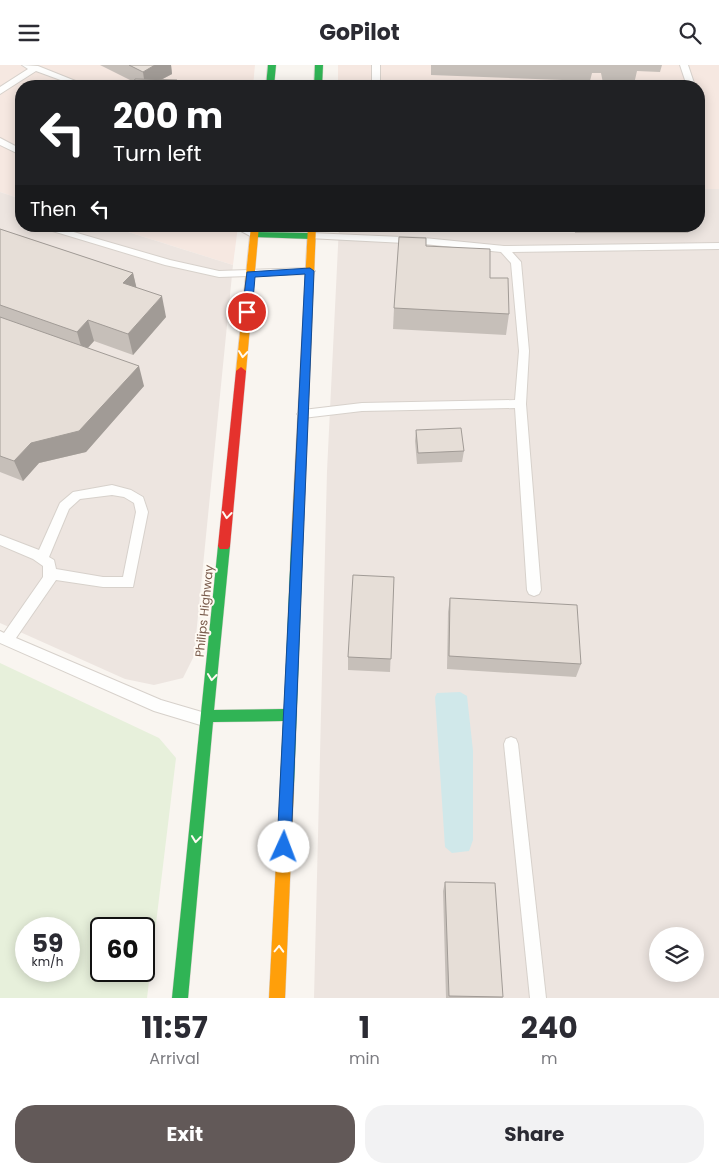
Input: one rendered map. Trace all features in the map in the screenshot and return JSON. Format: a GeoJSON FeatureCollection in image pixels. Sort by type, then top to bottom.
{"type":"FeatureCollection","features":[{"type":"Feature","properties":{"kind":"main road"},"geometry":{"type":"LineString","coordinates":[[271,80],[272,65]]}},
{"type":"Feature","properties":{"kind":"main road"},"geometry":{"type":"LineString","coordinates":[[318,80],[319,65]]}},
{"type":"Feature","properties":{"kind":"main road","name":"Philips Highway"},"geometry":{"type":"LineString","coordinates":[[180,998],[255,232]]}},
{"type":"Feature","properties":{"kind":"main road"},"geometry":{"type":"LineString","coordinates":[[277,998],[312,232]]}},
{"type":"Feature","properties":{"kind":"main road"},"geometry":{"type":"LineString","coordinates":[[208,718],[289,715]]}},
{"type":"Feature","properties":{"kind":"lane"},"geometry":{"type":"LineString","coordinates":[[26,65],[68,80]]}},
{"type":"Feature","properties":{"kind":"lane"},"geometry":{"type":"LineString","coordinates":[[376,65],[376,80]]}},
{"type":"Feature","properties":{"kind":"lane"},"geometry":{"type":"LineString","coordinates":[[684,65],[689,80]]}},
{"type":"Feature","properties":{"kind":"lane"},"geometry":{"type":"LineString","coordinates":[[17,80],[35,68]]}},
{"type":"Feature","properties":{"kind":"lane"},"geometry":{"type":"LineString","coordinates":[[0,91],[15,81]]}},
{"type":"Feature","properties":{"kind":"lane"},"geometry":{"type":"LineString","coordinates":[[0,141],[15,148]]}},
{"type":"Feature","properties":{"kind":"lane"},"geometry":{"type":"LineString","coordinates":[[62,232],[168,263],[219,274],[310,271]]}},
{"type":"Feature","properties":{"kind":"lane"},"geometry":{"type":"LineString","coordinates":[[323,232],[504,249],[719,246]]}},
{"type":"Feature","properties":{"kind":"lane"},"geometry":{"type":"LineString","coordinates":[[504,249],[516,262],[524,351],[520,404],[534,590]]}},
{"type":"Feature","properties":{"kind":"lane"},"geometry":{"type":"LineString","coordinates":[[303,414],[362,407],[520,404]]}},
{"type":"Feature","properties":{"kind":"lane"},"geometry":{"type":"LineString","coordinates":[[42,559],[64,507],[77,495],[112,490],[127,493],[139,500],[142,512],[128,583],[103,582],[50,573]]}},
{"type":"Feature","properties":{"kind":"lane"},"geometry":{"type":"LineString","coordinates":[[0,540],[42,559],[49,564],[50,573],[50,578],[3,638],[159,706],[208,718]]}},
{"type":"Feature","properties":{"kind":"lane"},"geometry":{"type":"LineString","coordinates":[[511,744],[538,998]]}},
{"type":"Feature","properties":{"kind":"shaded area"},"geometry":{"type":"Polygon","coordinates":[[[0,65],[255,65],[254,80],[15,80],[15,197],[0,192],[0,65]]]}},
{"type":"Feature","properties":{"kind":"shaded area"},"geometry":{"type":"Polygon","coordinates":[[[338,65],[719,65],[719,189],[705,189],[705,80],[338,80],[338,65]]]}},
{"type":"Feature","properties":{"kind":"shaded area"},"geometry":{"type":"Polygon","coordinates":[[[705,189],[719,189],[719,998],[314,998],[327,471],[339,232],[705,232],[705,189]]]}},
{"type":"Feature","properties":{"kind":"shaded area"},"geometry":{"type":"Polygon","coordinates":[[[0,192],[15,197],[15,232],[128,232],[233,265],[194,656],[183,678],[154,685],[125,679],[0,623],[0,192]]]}},
{"type":"Feature","properties":{"kind":"shaded area"},"geometry":{"type":"Polygon","coordinates":[[[128,232],[237,232],[233,265],[128,232]]]}},
{"type":"Feature","properties":{"kind":"green space"},"geometry":{"type":"Polygon","coordinates":[[[0,663],[159,738],[176,758],[155,932],[155,917],[90,917],[90,982],[149,982],[147,998],[0,998],[0,663]]]}},
{"type":"Feature","properties":{"kind":"water"},"geometry":{"type":"Polygon","coordinates":[[[460,692],[467,696],[473,751],[473,840],[469,851],[452,853],[445,847],[435,697],[437,693],[460,692]]]}},
{"type":"Feature","properties":{"kind":"building"},"geometry":{"type":"Polygon","coordinates":[[[129,65],[155,65],[143,72],[129,65]]]}},
{"type":"Feature","properties":{"kind":"building"},"geometry":{"type":"Polygon","coordinates":[[[135,79],[177,80],[135,80],[135,79]]]}},
{"type":"Feature","properties":{"kind":"building"},"geometry":{"type":"Polygon","coordinates":[[[0,229],[133,273],[123,283],[162,296],[128,334],[88,320],[77,332],[0,305],[0,229]]]}},
{"type":"Feature","properties":{"kind":"building"},"geometry":{"type":"Polygon","coordinates":[[[399,237],[426,238],[426,246],[490,249],[490,278],[508,278],[509,314],[394,308],[399,237]]]}},
{"type":"Feature","properties":{"kind":"building"},"geometry":{"type":"Polygon","coordinates":[[[0,317],[139,366],[79,431],[31,443],[14,461],[0,456],[0,317]]]}},
{"type":"Feature","properties":{"kind":"building"},"geometry":{"type":"Polygon","coordinates":[[[461,428],[464,451],[418,453],[416,430],[461,428]]]}},
{"type":"Feature","properties":{"kind":"building"},"geometry":{"type":"Polygon","coordinates":[[[353,575],[394,577],[391,659],[348,657],[353,575]]]}},
{"type":"Feature","properties":{"kind":"building"},"geometry":{"type":"Polygon","coordinates":[[[450,598],[577,605],[581,664],[449,656],[450,598]]]}},
{"type":"Feature","properties":{"kind":"building"},"geometry":{"type":"Polygon","coordinates":[[[445,882],[495,883],[503,997],[449,996],[445,882]]]}},
{"type":"Feature","properties":{"kind":"traffic: fast"},"geometry":{"type":"LineString","coordinates":[[271,80],[272,65]]}},
{"type":"Feature","properties":{"kind":"traffic: fast"},"geometry":{"type":"LineString","coordinates":[[318,80],[319,65]]}},
{"type":"Feature","properties":{"kind":"traffic: fast"},"geometry":{"type":"LineString","coordinates":[[255,235],[311,236]]}},
{"type":"Feature","properties":{"kind":"traffic: fast"},"geometry":{"type":"LineString","coordinates":[[180,998],[224,546]]}},
{"type":"Feature","properties":{"kind":"traffic: fast"},"geometry":{"type":"LineString","coordinates":[[287,785],[297,546]]}},
{"type":"Feature","properties":{"kind":"traffic: fast"},"geometry":{"type":"LineString","coordinates":[[208,716],[289,715]]}},
{"type":"Feature","properties":{"kind":"traffic: slow"},"geometry":{"type":"LineString","coordinates":[[241,371],[254,232]]}},
{"type":"Feature","properties":{"kind":"traffic: slow"},"geometry":{"type":"LineString","coordinates":[[297,546],[312,232]]}},
{"type":"Feature","properties":{"kind":"traffic: slow"},"geometry":{"type":"LineString","coordinates":[[277,998],[287,785]]}},
{"type":"Feature","properties":{"kind":"traffic: jam"},"geometry":{"type":"LineString","coordinates":[[224,546],[241,371]]}},
{"type":"Feature","properties":{"kind":"route"},"geometry":{"type":"LineString","coordinates":[[247,312],[251,274],[310,271],[284,847]]}}]}
